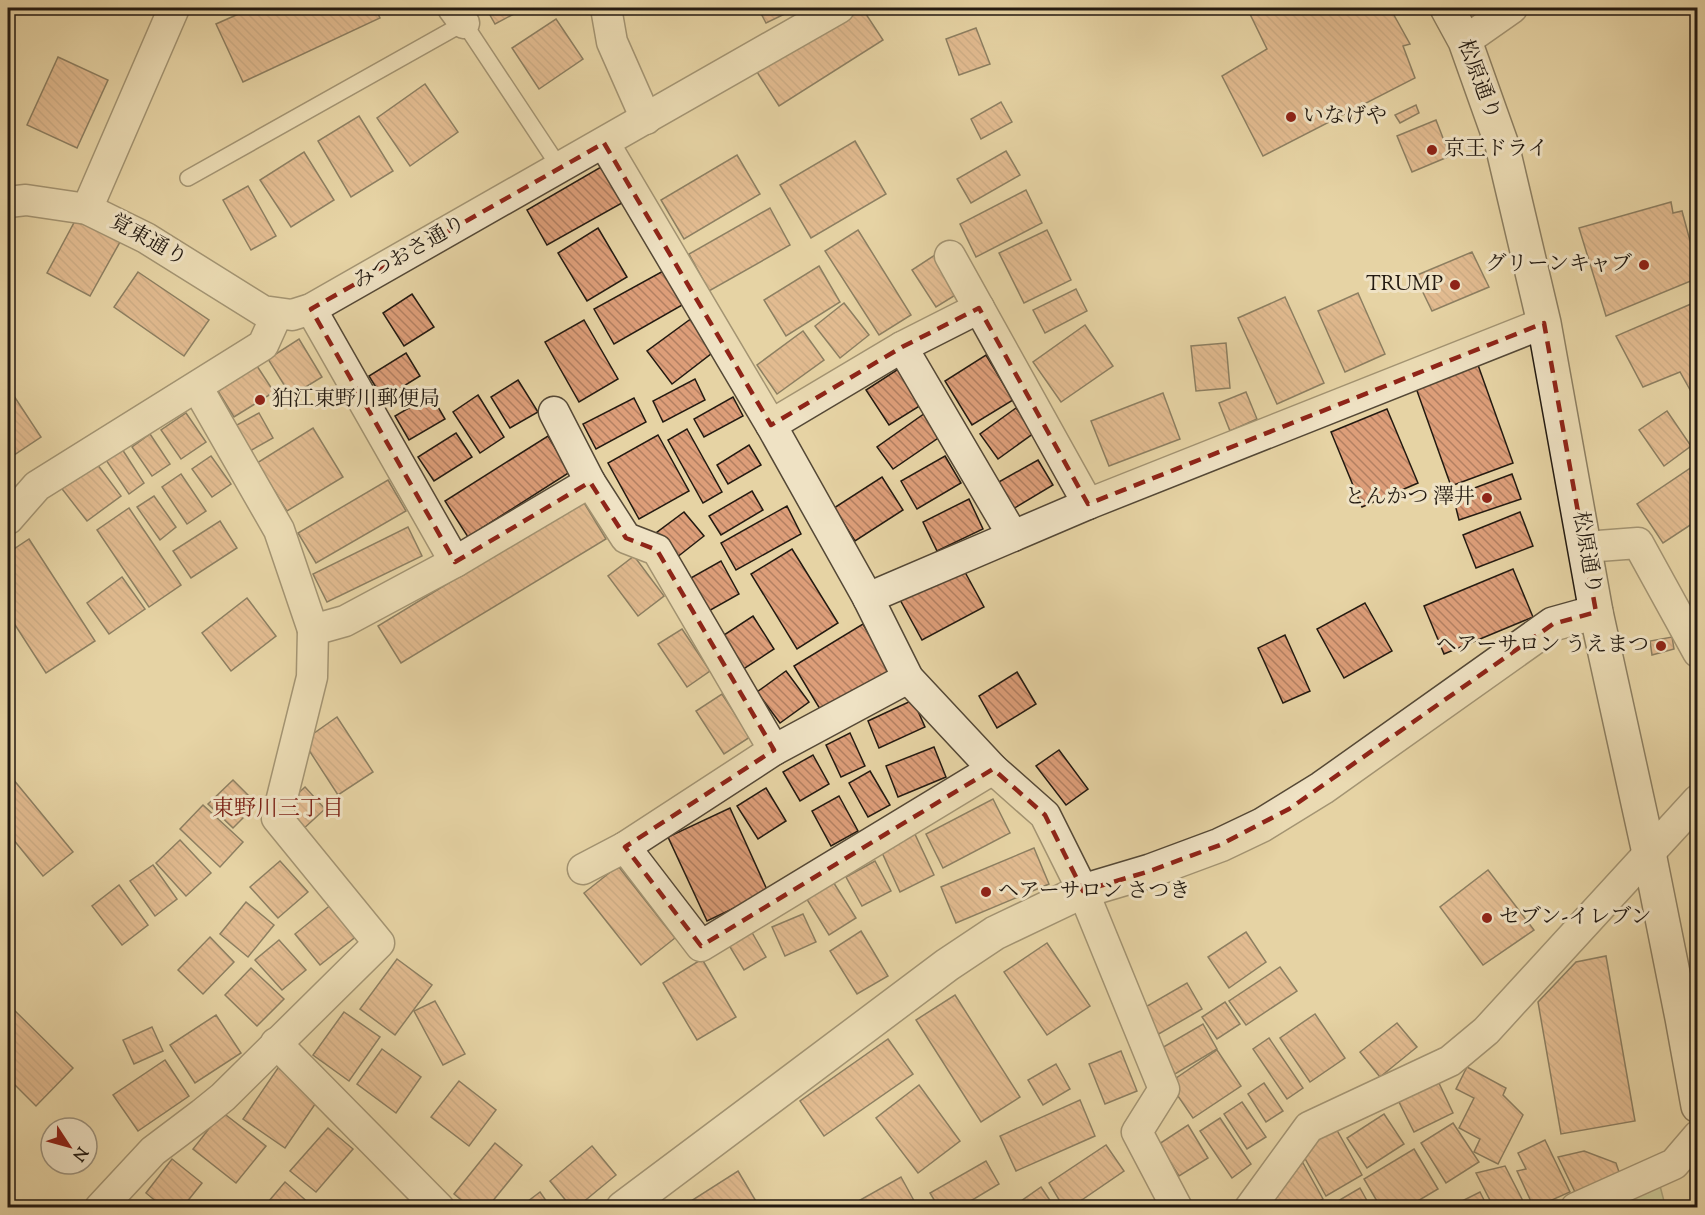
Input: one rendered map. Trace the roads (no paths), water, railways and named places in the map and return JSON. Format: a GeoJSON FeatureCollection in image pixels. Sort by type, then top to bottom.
{"type":"FeatureCollection","features":[{"type":"Feature","properties":{"kind":"main road","name":"松原通り"},"geometry":{"type":"LineString","coordinates":[[1447,8],[1465,41],[1502,145],[1545,323],[1596,612],[1649,853],[1690,1011],[1698,1106]]}},
{"type":"Feature","properties":{"kind":"main road"},"geometry":{"type":"LineString","coordinates":[[622,1208],[955,960],[995,933],[1083,891],[1160,868],[1220,845],[1262,825],[1322,788],[1553,624],[1596,612]]}},
{"type":"Feature","properties":{"kind":"street"},"geometry":{"type":"LineString","coordinates":[[87,209],[174,8]]}},
{"type":"Feature","properties":{"kind":"street"},"geometry":{"type":"LineString","coordinates":[[606,8],[612,42],[646,119]]}},
{"type":"Feature","properties":{"kind":"street","name":"みつおさ通り"},"geometry":{"type":"LineString","coordinates":[[277,314],[292,315],[311,309],[839,8]]}},
{"type":"Feature","properties":{"kind":"street"},"geometry":{"type":"LineString","coordinates":[[1465,41],[1512,8]]}},
{"type":"Feature","properties":{"kind":"street"},"geometry":{"type":"LineString","coordinates":[[604,143],[771,424],[868,598],[908,678],[993,770],[1045,815],[1083,891],[1164,1089],[1137,1132],[1177,1208]]}},
{"type":"Feature","properties":{"kind":"street","name":"覚東通り"},"geometry":{"type":"LineString","coordinates":[[8,202],[26,200],[87,209],[146,238],[197,268],[252,306],[277,314]]}},
{"type":"Feature","properties":{"kind":"street"},"geometry":{"type":"LineString","coordinates":[[950,256],[1088,504]]}},
{"type":"Feature","properties":{"kind":"street"},"geometry":{"type":"LineString","coordinates":[[771,424],[902,347],[979,308]]}},
{"type":"Feature","properties":{"kind":"street"},"geometry":{"type":"LineString","coordinates":[[311,309],[455,562]]}},
{"type":"Feature","properties":{"kind":"street"},"geometry":{"type":"LineString","coordinates":[[8,519],[37,486],[263,345],[277,314]]}},
{"type":"Feature","properties":{"kind":"street"},"geometry":{"type":"LineString","coordinates":[[868,598],[1088,504],[1545,323]]}},
{"type":"Feature","properties":{"kind":"street"},"geometry":{"type":"LineString","coordinates":[[902,347],[1013,536]]}},
{"type":"Feature","properties":{"kind":"street"},"geometry":{"type":"LineString","coordinates":[[100,1208],[153,1151],[223,1097],[276,1042],[379,943],[277,818],[312,677],[313,630],[279,530],[197,387]]}},
{"type":"Feature","properties":{"kind":"street"},"geometry":{"type":"LineString","coordinates":[[554,412],[590,482],[626,538],[657,550],[774,750]]}},
{"type":"Feature","properties":{"kind":"street"},"geometry":{"type":"LineString","coordinates":[[313,630],[345,621],[455,562],[590,482]]}},
{"type":"Feature","properties":{"kind":"street"},"geometry":{"type":"LineString","coordinates":[[1585,547],[1638,543],[1698,652]]}},
{"type":"Feature","properties":{"kind":"street"},"geometry":{"type":"LineString","coordinates":[[583,869],[625,847],[774,750],[908,678]]}},
{"type":"Feature","properties":{"kind":"street"},"geometry":{"type":"LineString","coordinates":[[625,847],[701,946],[993,770]]}},
{"type":"Feature","properties":{"kind":"street"},"geometry":{"type":"LineString","coordinates":[[1250,1208],[1309,1127],[1450,1061],[1486,1031],[1698,800]]}},
{"type":"Feature","properties":{"kind":"street"},"geometry":{"type":"LineString","coordinates":[[276,1042],[439,1208]]}},
{"type":"Feature","properties":{"kind":"street"},"geometry":{"type":"LineString","coordinates":[[1576,1208],[1674,1164],[1698,1136]]}},
{"type":"Feature","properties":{"kind":"lane"},"geometry":{"type":"LineString","coordinates":[[188,178],[458,15],[560,168]]}},
{"type":"Feature","properties":{"kind":"place","name":"いなげや"},"geometry":{"type":"Point","coordinates":[1291,117]}},
{"type":"Feature","properties":{"kind":"place","name":"京王ドライ"},"geometry":{"type":"Point","coordinates":[1432,150]}},
{"type":"Feature","properties":{"kind":"place","name":"グリーンキャブ"},"geometry":{"type":"Point","coordinates":[1644,265]}},
{"type":"Feature","properties":{"kind":"place","name":"TRUMP"},"geometry":{"type":"Point","coordinates":[1455,285]}},
{"type":"Feature","properties":{"kind":"place","name":"狛江東野川郵便局"},"geometry":{"type":"Point","coordinates":[260,400]}},
{"type":"Feature","properties":{"kind":"place","name":"とんかつ 澤井"},"geometry":{"type":"Point","coordinates":[1487,498]}},
{"type":"Feature","properties":{"kind":"place","name":"ヘアーサロン うえまつ"},"geometry":{"type":"Point","coordinates":[1661,646]}},
{"type":"Feature","properties":{"kind":"place","name":"ヘアーサロン さつき"},"geometry":{"type":"Point","coordinates":[986,892]}},
{"type":"Feature","properties":{"kind":"place","name":"セブン-イレブン"},"geometry":{"type":"Point","coordinates":[1487,918]}},
{"type":"Feature","properties":{"kind":"district","name":"東野川三丁目"},"geometry":{"type":"Point","coordinates":[278,810]}}]}
